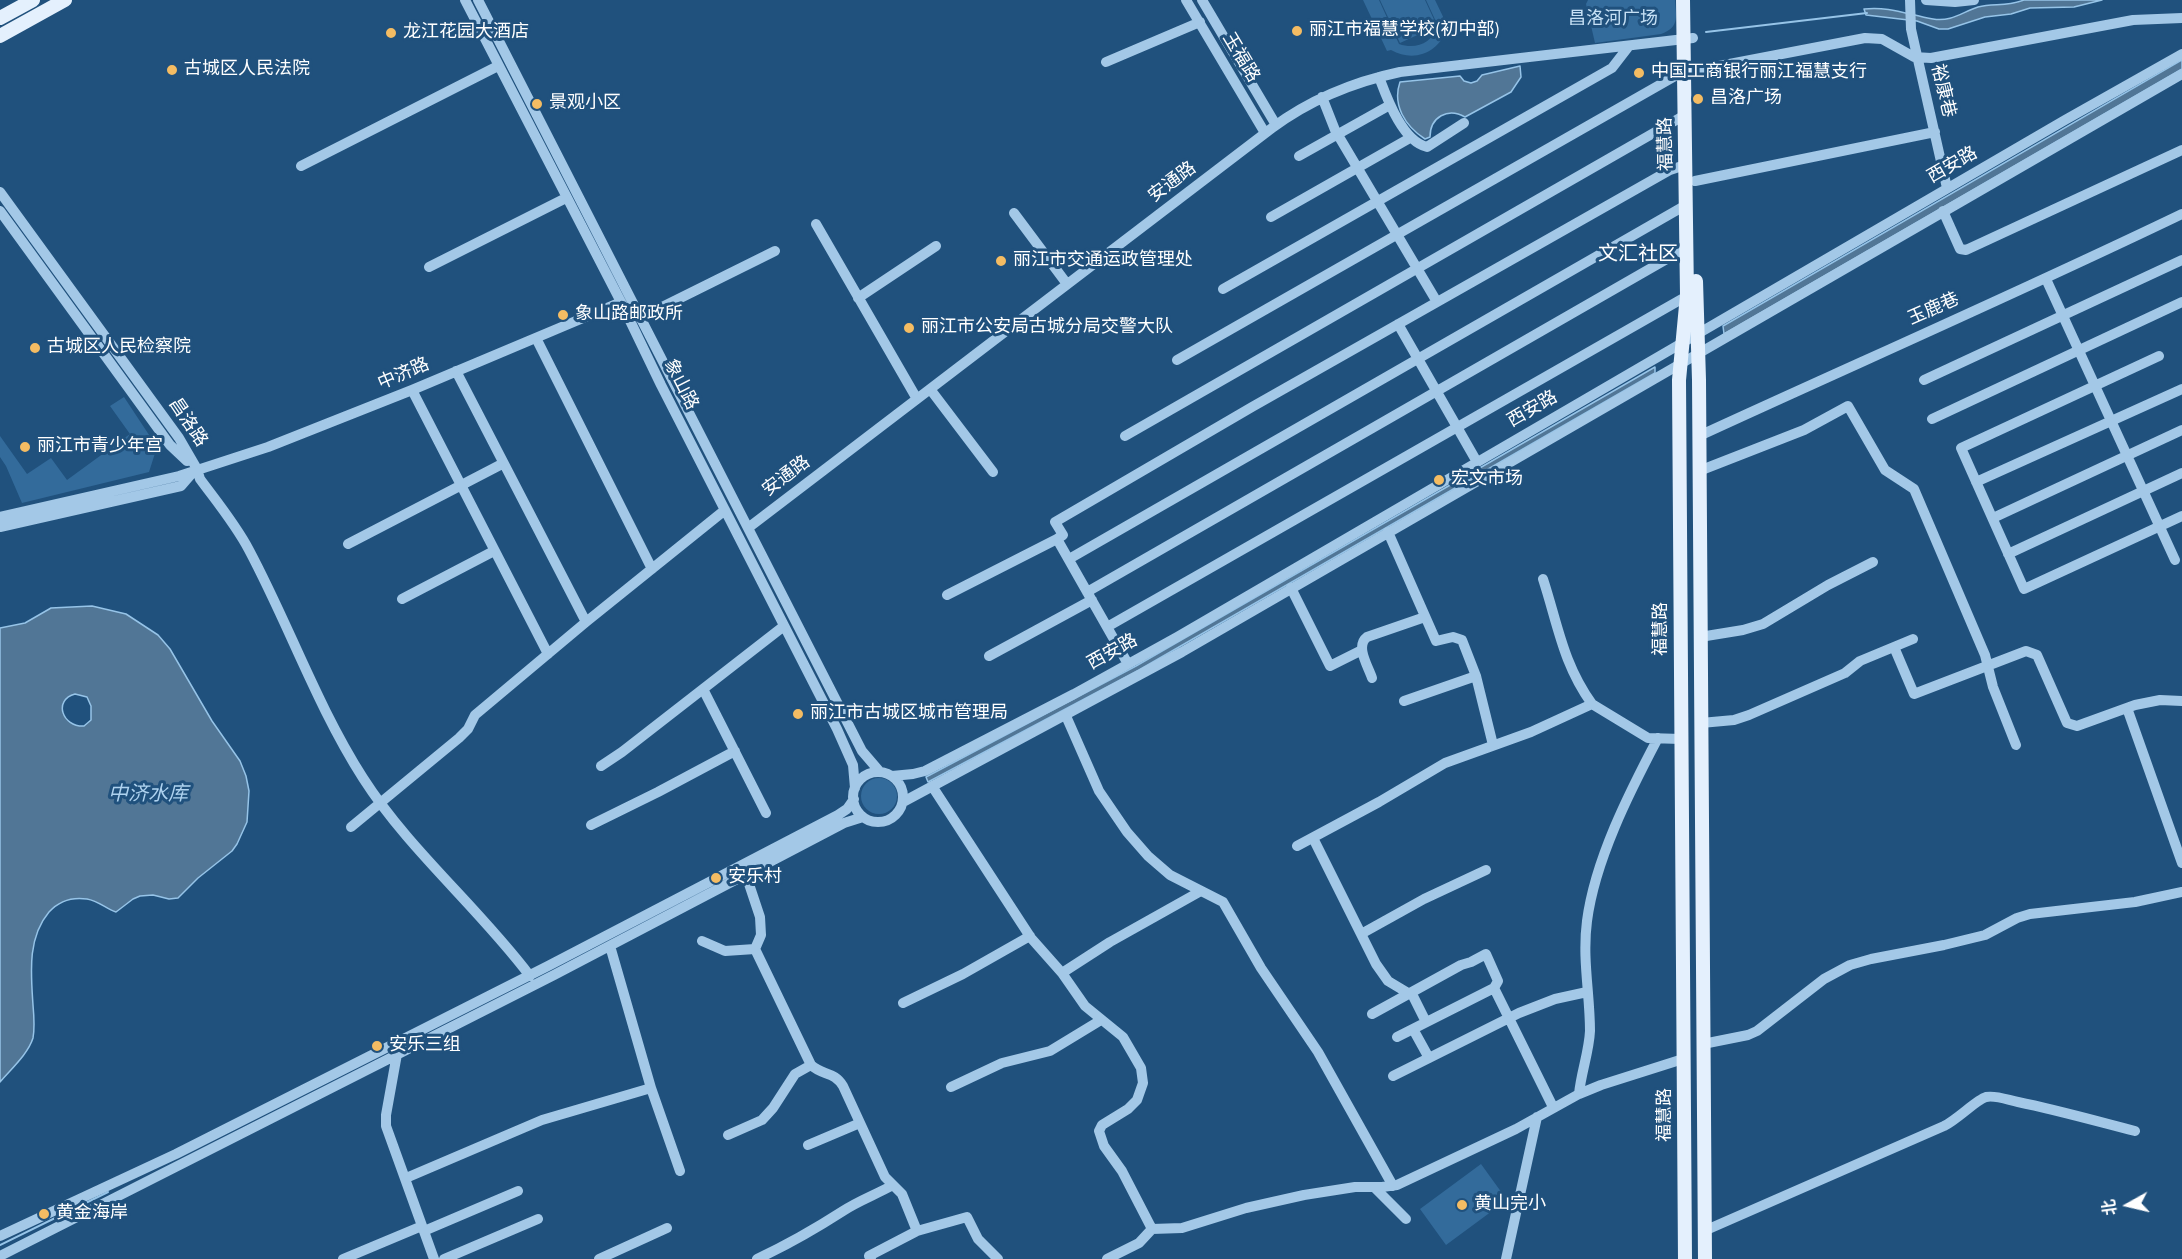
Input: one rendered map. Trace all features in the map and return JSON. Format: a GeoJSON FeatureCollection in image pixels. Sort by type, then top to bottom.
{"type":"FeatureCollection","features":[{"type":"Feature","properties":{"kind":"main road"},"geometry":{"type":"LineString","coordinates":[[0,18],[33,0]]}},
{"type":"Feature","properties":{"kind":"main road"},"geometry":{"type":"LineString","coordinates":[[0,36],[65,0]]}},
{"type":"Feature","properties":{"kind":"main road","name":"福慧路"},"geometry":{"type":"LineString","coordinates":[[1683,0],[1688,39],[1695,181],[1705,1259]]}},
{"type":"Feature","properties":{"kind":"main road","name":"福慧路"},"geometry":{"type":"LineString","coordinates":[[1688,39],[1692,0]]}},
{"type":"Feature","properties":{"kind":"main road","name":"福慧路"},"geometry":{"type":"LineString","coordinates":[[1685,1259],[1679,392],[1687,296],[1685,115],[1689,71]]}},
{"type":"Feature","properties":{"kind":"street","name":"象山路"},"geometry":{"type":"LineString","coordinates":[[465,0],[621,302],[849,754],[855,773],[854,793]]}},
{"type":"Feature","properties":{"kind":"street","name":"象山路"},"geometry":{"type":"LineString","coordinates":[[480,0],[862,751],[880,772]]}},
{"type":"Feature","properties":{"kind":"street","name":"玉福路"},"geometry":{"type":"LineString","coordinates":[[1186,0],[1265,133]]}},
{"type":"Feature","properties":{"kind":"street","name":"玉福路"},"geometry":{"type":"LineString","coordinates":[[1202,0],[1276,125]]}},
{"type":"Feature","properties":{"kind":"street"},"geometry":{"type":"LineString","coordinates":[[1926,0],[1948,2],[1974,0]]}},
{"type":"Feature","properties":{"kind":"street","name":"裕康巷"},"geometry":{"type":"LineString","coordinates":[[1910,2],[1911,29],[1947,188]]}},
{"type":"Feature","properties":{"kind":"street"},"geometry":{"type":"LineString","coordinates":[[1177,360],[1689,71],[1865,38],[1882,39],[1918,57],[1943,56],[2133,20],[2182,18]]}},
{"type":"Feature","properties":{"kind":"street"},"geometry":{"type":"LineString","coordinates":[[1106,62],[1200,22]]}},
{"type":"Feature","properties":{"kind":"street","name":"安通路"},"geometry":{"type":"LineString","coordinates":[[748,528],[1265,133],[1296,111],[1322,97],[1379,77],[1417,69],[1688,39]]}},
{"type":"Feature","properties":{"kind":"street"},"geometry":{"type":"LineString","coordinates":[[1223,289],[1612,68],[1629,46]]}},
{"type":"Feature","properties":{"kind":"street","name":"西安路"},"geometry":{"type":"LineString","coordinates":[[892,776],[926,771],[1128,664],[2182,54]]}},
{"type":"Feature","properties":{"kind":"street"},"geometry":{"type":"LineString","coordinates":[[301,166],[498,66]]}},
{"type":"Feature","properties":{"kind":"street","name":"西安路"},"geometry":{"type":"LineString","coordinates":[[903,802],[1182,652],[2182,74]]}},
{"type":"Feature","properties":{"kind":"street"},"geometry":{"type":"LineString","coordinates":[[1379,77],[1390,105],[1410,138],[1417,143],[1427,147],[1464,123]]}},
{"type":"Feature","properties":{"kind":"street"},"geometry":{"type":"LineString","coordinates":[[1322,97],[1338,135],[1437,302]]}},
{"type":"Feature","properties":{"kind":"street"},"geometry":{"type":"LineString","coordinates":[[1299,156],[1390,105]]}},
{"type":"Feature","properties":{"kind":"street"},"geometry":{"type":"LineString","coordinates":[[1125,436],[1685,115]]}},
{"type":"Feature","properties":{"kind":"street"},"geometry":{"type":"LineString","coordinates":[[1695,181],[1935,132]]}},
{"type":"Feature","properties":{"kind":"street"},"geometry":{"type":"LineString","coordinates":[[1271,217],[1410,138]]}},
{"type":"Feature","properties":{"kind":"street"},"geometry":{"type":"LineString","coordinates":[[1943,211],[1960,249],[1965,250],[2182,150]]}},
{"type":"Feature","properties":{"kind":"street"},"geometry":{"type":"LineString","coordinates":[[947,595],[1063,535],[1055,522],[1398,324],[1670,170],[1685,165]]}},
{"type":"Feature","properties":{"kind":"street","name":"昌洛路"},"geometry":{"type":"LineString","coordinates":[[0,192],[179,438],[197,469]]}},
{"type":"Feature","properties":{"kind":"street"},"geometry":{"type":"LineString","coordinates":[[429,267],[566,198]]}},
{"type":"Feature","properties":{"kind":"street"},"geometry":{"type":"LineString","coordinates":[[1069,559],[1686,205]]}},
{"type":"Feature","properties":{"kind":"street","name":"昌洛路"},"geometry":{"type":"LineString","coordinates":[[0,211],[170,445],[197,469]]}},
{"type":"Feature","properties":{"kind":"street"},"geometry":{"type":"LineString","coordinates":[[1014,213],[1067,284]]}},
{"type":"Feature","properties":{"kind":"street","name":"玉鹿巷"},"geometry":{"type":"LineString","coordinates":[[1699,436],[2046,279],[2182,214]]}},
{"type":"Feature","properties":{"kind":"street"},"geometry":{"type":"LineString","coordinates":[[816,224],[916,399]]}},
{"type":"Feature","properties":{"kind":"street"},"geometry":{"type":"LineString","coordinates":[[858,298],[936,246]]}},
{"type":"Feature","properties":{"kind":"street"},"geometry":{"type":"LineString","coordinates":[[989,656],[1686,248]]}},
{"type":"Feature","properties":{"kind":"street"},"geometry":{"type":"LineString","coordinates":[[640,318],[775,251]]}},
{"type":"Feature","properties":{"kind":"street"},"geometry":{"type":"LineString","coordinates":[[1924,380],[2062,315],[2180,264]]}},
{"type":"Feature","properties":{"kind":"street"},"geometry":{"type":"LineString","coordinates":[[2046,279],[2175,560]]}},
{"type":"Feature","properties":{"kind":"street"},"geometry":{"type":"LineString","coordinates":[[1107,627],[1687,296]]}},
{"type":"Feature","properties":{"kind":"street","name":"中济路"},"geometry":{"type":"LineString","coordinates":[[0,517],[179,476],[294,438],[621,302]]}},
{"type":"Feature","properties":{"kind":"street"},"geometry":{"type":"LineString","coordinates":[[1932,419],[2182,302]]}},
{"type":"Feature","properties":{"kind":"street"},"geometry":{"type":"LineString","coordinates":[[1398,324],[1477,462]]}},
{"type":"Feature","properties":{"kind":"street"},"geometry":{"type":"LineString","coordinates":[[536,339],[652,569]]}},
{"type":"Feature","properties":{"kind":"street"},"geometry":{"type":"LineString","coordinates":[[2159,356],[1961,448],[2024,589],[2182,516]]}},
{"type":"Feature","properties":{"kind":"street"},"geometry":{"type":"LineString","coordinates":[[456,371],[502,464],[586,622]]}},
{"type":"Feature","properties":{"kind":"street"},"geometry":{"type":"LineString","coordinates":[[930,389],[993,472]]}},
{"type":"Feature","properties":{"kind":"street"},"geometry":{"type":"LineString","coordinates":[[1976,482],[2182,389]]}},
{"type":"Feature","properties":{"kind":"street"},"geometry":{"type":"LineString","coordinates":[[412,390],[548,654]]}},
{"type":"Feature","properties":{"kind":"street"},"geometry":{"type":"LineString","coordinates":[[1699,471],[1804,430],[1848,406],[1886,470],[1914,489],[1987,666],[2016,745]]}},
{"type":"Feature","properties":{"kind":"street"},"geometry":{"type":"LineString","coordinates":[[1993,518],[2182,430]]}},
{"type":"Feature","properties":{"kind":"street"},"geometry":{"type":"LineString","coordinates":[[348,544],[502,464]]}},
{"type":"Feature","properties":{"kind":"street"},"geometry":{"type":"LineString","coordinates":[[197,469],[200,479],[248,548],[335,731],[380,803],[509,949],[530,976]]}},
{"type":"Feature","properties":{"kind":"street","name":"中济路"},"geometry":{"type":"LineString","coordinates":[[0,527],[181,486],[197,469]]}},
{"type":"Feature","properties":{"kind":"street"},"geometry":{"type":"LineString","coordinates":[[2008,554],[2182,473]]}},
{"type":"Feature","properties":{"kind":"street"},"geometry":{"type":"LineString","coordinates":[[351,827],[459,738],[468,729],[475,716],[548,654],[725,510]]}},
{"type":"Feature","properties":{"kind":"street"},"geometry":{"type":"LineString","coordinates":[[1388,532],[1437,641],[1453,637],[1462,639],[1476,676],[1493,745]]}},
{"type":"Feature","properties":{"kind":"street"},"geometry":{"type":"LineString","coordinates":[[1057,538],[1128,664]]}},
{"type":"Feature","properties":{"kind":"street"},"geometry":{"type":"LineString","coordinates":[[402,599],[494,551]]}},
{"type":"Feature","properties":{"kind":"street"},"geometry":{"type":"LineString","coordinates":[[1700,637],[1743,630],[1763,624],[1828,585],[1873,562]]}},
{"type":"Feature","properties":{"kind":"street"},"geometry":{"type":"LineString","coordinates":[[1543,579],[1570,669],[1592,704],[1648,738],[1681,739]]}},
{"type":"Feature","properties":{"kind":"street"},"geometry":{"type":"LineString","coordinates":[[1291,588],[1330,666],[1362,651]]}},
{"type":"Feature","properties":{"kind":"street"},"geometry":{"type":"LineString","coordinates":[[1372,678],[1361,643],[1367,637],[1425,617]]}},
{"type":"Feature","properties":{"kind":"street"},"geometry":{"type":"LineString","coordinates":[[601,766],[784,626]]}},
{"type":"Feature","properties":{"kind":"street"},"geometry":{"type":"LineString","coordinates":[[1701,723],[1734,720],[1749,715],[1845,673],[1860,661],[1913,639]]}},
{"type":"Feature","properties":{"kind":"street"},"geometry":{"type":"LineString","coordinates":[[1894,647],[1914,694],[2026,651],[2034,653],[2067,723],[2071,726],[2160,700],[2182,701]]}},
{"type":"Feature","properties":{"kind":"street"},"geometry":{"type":"LineString","coordinates":[[1404,701],[1476,676]]}},
{"type":"Feature","properties":{"kind":"street"},"geometry":{"type":"LineString","coordinates":[[703,689],[766,813]]}},
{"type":"Feature","properties":{"kind":"street"},"geometry":{"type":"LineString","coordinates":[[1297,846],[1446,763],[1531,732],[1592,704]]}},
{"type":"Feature","properties":{"kind":"street"},"geometry":{"type":"LineString","coordinates":[[2127,708],[2182,863]]}},
{"type":"Feature","properties":{"kind":"street"},"geometry":{"type":"LineString","coordinates":[[1066,716],[1099,791],[1122,826],[1148,856],[1165,871],[1223,902],[1261,968],[1318,1052],[1393,1186]]}},
{"type":"Feature","properties":{"kind":"street"},"geometry":{"type":"LineString","coordinates":[[1579,1094],[1589,1039],[1584,963],[1593,889],[1630,792],[1658,738]]}},
{"type":"Feature","properties":{"kind":"street"},"geometry":{"type":"LineString","coordinates":[[591,825],[735,751]]}},
{"type":"Feature","properties":{"kind":"street"},"geometry":{"type":"LineString","coordinates":[[0,1256],[178,1159],[610,945],[843,812],[854,793],[864,776],[880,772],[892,776],[902,790],[903,802],[898,813],[888,820],[878,822],[863,817],[856,808],[854,793]]}},
{"type":"Feature","properties":{"kind":"street"},"geometry":{"type":"LineString","coordinates":[[932,786],[1030,936],[1062,973],[1085,1006],[1125,1040],[1141,1068],[1142,1090],[1134,1105],[1102,1125],[1099,1131],[1104,1146],[1122,1171],[1152,1229]]}},
{"type":"Feature","properties":{"kind":"street"},"geometry":{"type":"LineString","coordinates":[[434,1259],[386,1126],[386,1115],[402,1048],[530,976],[744,870],[844,823],[863,817]]}},
{"type":"Feature","properties":{"kind":"street"},"geometry":{"type":"LineString","coordinates":[[1313,837],[1376,964],[1388,981],[1413,996],[1426,1022]]}},
{"type":"Feature","properties":{"kind":"street"},"geometry":{"type":"LineString","coordinates":[[744,870],[760,917],[761,935],[755,949],[811,1065],[819,1072],[832,1074],[838,1078],[885,1177],[902,1194],[917,1231]]}},
{"type":"Feature","properties":{"kind":"street"},"geometry":{"type":"LineString","coordinates":[[1361,934],[1424,899],[1486,870]]}},
{"type":"Feature","properties":{"kind":"street"},"geometry":{"type":"LineString","coordinates":[[1062,973],[1110,942],[1201,891]]}},
{"type":"Feature","properties":{"kind":"street"},"geometry":{"type":"LineString","coordinates":[[1703,1044],[1757,1032],[1824,979],[1861,961],[1985,935],[2017,918],[2030,914],[2135,902],[2182,892]]}},
{"type":"Feature","properties":{"kind":"street"},"geometry":{"type":"LineString","coordinates":[[903,1003],[963,974],[1030,936]]}},
{"type":"Feature","properties":{"kind":"street"},"geometry":{"type":"LineString","coordinates":[[702,941],[725,951],[755,949]]}},
{"type":"Feature","properties":{"kind":"street"},"geometry":{"type":"LineString","coordinates":[[610,945],[651,1088],[680,1170]]}},
{"type":"Feature","properties":{"kind":"street"},"geometry":{"type":"LineString","coordinates":[[1372,1014],[1461,965],[1471,963],[1486,954],[1498,981],[1494,988],[1397,1037]]}},
{"type":"Feature","properties":{"kind":"street"},"geometry":{"type":"LineString","coordinates":[[1494,988],[1553,1107]]}},
{"type":"Feature","properties":{"kind":"street"},"geometry":{"type":"LineString","coordinates":[[1393,1076],[1510,1018],[1555,999],[1587,992]]}},
{"type":"Feature","properties":{"kind":"street"},"geometry":{"type":"LineString","coordinates":[[951,1087],[1002,1063],[1050,1051],[1101,1020]]}},
{"type":"Feature","properties":{"kind":"street"},"geometry":{"type":"LineString","coordinates":[[1413,1029],[1429,1058]]}},
{"type":"Feature","properties":{"kind":"street"},"geometry":{"type":"LineString","coordinates":[[1107,1259],[1138,1243],[1152,1229],[1182,1228],[1246,1208],[1304,1195],[1355,1187],[1393,1186],[1505,1134],[1601,1084],[1683,1059]]}},
{"type":"Feature","properties":{"kind":"street"},"geometry":{"type":"LineString","coordinates":[[728,1135],[762,1120],[773,1108],[795,1074],[811,1065]]}},
{"type":"Feature","properties":{"kind":"street"},"geometry":{"type":"LineString","coordinates":[[405,1178],[542,1120],[651,1088]]}},
{"type":"Feature","properties":{"kind":"street"},"geometry":{"type":"LineString","coordinates":[[1704,1231],[1944,1126],[1959,1118],[1979,1100],[1993,1096],[2135,1131]]}},
{"type":"Feature","properties":{"kind":"street"},"geometry":{"type":"LineString","coordinates":[[1506,1259],[1537,1117]]}},
{"type":"Feature","properties":{"kind":"street"},"geometry":{"type":"LineString","coordinates":[[808,1145],[860,1123]]}},
{"type":"Feature","properties":{"kind":"street"},"geometry":{"type":"LineString","coordinates":[[0,1236],[178,1159]]}},
{"type":"Feature","properties":{"kind":"street"},"geometry":{"type":"LineString","coordinates":[[757,1259],[786,1246],[842,1211],[893,1185]]}},
{"type":"Feature","properties":{"kind":"street"},"geometry":{"type":"LineString","coordinates":[[1374,1187],[1406,1219]]}},
{"type":"Feature","properties":{"kind":"street"},"geometry":{"type":"LineString","coordinates":[[343,1259],[518,1191]]}},
{"type":"Feature","properties":{"kind":"street"},"geometry":{"type":"LineString","coordinates":[[871,1259],[869,1256],[917,1231],[967,1217],[978,1239],[998,1259]]}},
{"type":"Feature","properties":{"kind":"street"},"geometry":{"type":"LineString","coordinates":[[444,1259],[538,1220]]}},
{"type":"Feature","properties":{"kind":"street"},"geometry":{"type":"LineString","coordinates":[[599,1259],[667,1228]]}},
{"type":"Feature","properties":{"kind":"green space"},"geometry":{"type":"Polygon","coordinates":[[[1363,0],[1379,0],[1399,44],[1405,46],[1423,44],[1428,41],[1438,26],[1426,0],[1435,0],[1448,27],[1439,43],[1425,53],[1408,56],[1391,50],[1387,51],[1363,0]]]}},
{"type":"Feature","properties":{"kind":"green space"},"geometry":{"type":"Polygon","coordinates":[[[1380,0],[1425,0],[1437,26],[1400,43],[1380,0]]]}},
{"type":"Feature","properties":{"kind":"green space","name":"昌洛河广场"},"geometry":{"type":"Polygon","coordinates":[[[1588,0],[1675,0],[1676,21],[1671,28],[1661,34],[1595,43],[1586,4],[1588,0]]]}},
{"type":"Feature","properties":{"kind":"green space"},"geometry":{"type":"Polygon","coordinates":[[[124,397],[157,447],[149,472],[22,503],[0,457],[0,436],[27,474],[51,458],[67,480],[130,434],[110,406],[124,397]]]}},
{"type":"Feature","properties":{"kind":"green space"},"geometry":{"type":"Polygon","coordinates":[[[879,778],[892,783],[897,796],[892,809],[879,814],[866,809],[861,796],[866,783],[879,778]]]}},
{"type":"Feature","properties":{"kind":"green space"},"geometry":{"type":"Polygon","coordinates":[[[1481,1164],[1507,1200],[1446,1245],[1420,1209],[1481,1164]]]}},
{"type":"Feature","properties":{"kind":"water"},"geometry":{"type":"Polygon","coordinates":[[[2024,0],[2102,0],[2074,7],[2030,8],[2011,14],[1985,17],[1948,29],[1939,29],[1917,21],[1866,15],[1864,9],[1890,10],[1940,20],[1978,7],[2024,0]]]}},
{"type":"Feature","properties":{"kind":"water"},"geometry":{"type":"Polygon","coordinates":[[[2182,60],[2182,69],[1724,334],[1723,326],[2182,60]]]}},
{"type":"Feature","properties":{"kind":"water"},"geometry":{"type":"Polygon","coordinates":[[[1520,66],[1521,77],[1511,92],[1465,117],[1452,113],[1441,116],[1433,124],[1430,137],[1425,139],[1406,121],[1399,107],[1400,82],[1460,76],[1464,81],[1471,83],[1477,81],[1482,75],[1520,66]]]}},
{"type":"Feature","properties":{"kind":"water"},"geometry":{"type":"Polygon","coordinates":[[[1655,367],[1655,373],[1139,670],[928,782],[926,777],[1136,666],[1655,367]]]}},
{"type":"Feature","properties":{"kind":"water","name":"中济水库"},"geometry":{"type":"Polygon","coordinates":[[[92,606],[126,614],[158,635],[170,649],[212,721],[240,761],[249,791],[247,822],[232,851],[198,878],[178,898],[140,896],[116,912],[91,900],[77,899],[66,901],[49,912],[37,933],[32,957],[33,1038],[23,1056],[0,1082],[0,628],[25,623],[51,608],[92,606]],[[75,694],[64,702],[63,713],[70,722],[84,726],[91,720],[91,706],[87,697],[75,694]]]}},
{"type":"Feature","properties":{"kind":"waterway"},"geometry":{"type":"LineString","coordinates":[[1706,32],[1867,13]]}},
{"type":"Feature","properties":{"kind":"waterway"},"geometry":{"type":"LineString","coordinates":[[0,1245],[108,1192]]}},
{"type":"Feature","properties":{"kind":"place","name":"丽江市福慧学校(初中部)"},"geometry":{"type":"Point","coordinates":[1297,31]}},
{"type":"Feature","properties":{"kind":"place","name":"龙江花园大酒店"},"geometry":{"type":"Point","coordinates":[391,33]}},
{"type":"Feature","properties":{"kind":"place","name":"古城区人民法院"},"geometry":{"type":"Point","coordinates":[172,70]}},
{"type":"Feature","properties":{"kind":"place","name":"中国工商银行丽江福慧支行"},"geometry":{"type":"Point","coordinates":[1639,73]}},
{"type":"Feature","properties":{"kind":"place","name":"昌洛广场"},"geometry":{"type":"Point","coordinates":[1698,99]}},
{"type":"Feature","properties":{"kind":"place","name":"景观小区"},"geometry":{"type":"Point","coordinates":[537,104]}},
{"type":"Feature","properties":{"kind":"place","name":"丽江市交通运政管理处"},"geometry":{"type":"Point","coordinates":[1001,261]}},
{"type":"Feature","properties":{"kind":"place","name":"象山路邮政所"},"geometry":{"type":"Point","coordinates":[563,315]}},
{"type":"Feature","properties":{"kind":"place","name":"丽江市公安局古城分局交警大队"},"geometry":{"type":"Point","coordinates":[909,328]}},
{"type":"Feature","properties":{"kind":"place","name":"古城区人民检察院"},"geometry":{"type":"Point","coordinates":[35,348]}},
{"type":"Feature","properties":{"kind":"place","name":"丽江市青少年宫"},"geometry":{"type":"Point","coordinates":[25,447]}},
{"type":"Feature","properties":{"kind":"place","name":"宏文市场"},"geometry":{"type":"Point","coordinates":[1439,480]}},
{"type":"Feature","properties":{"kind":"place","name":"丽江市古城区城市管理局"},"geometry":{"type":"Point","coordinates":[798,714]}},
{"type":"Feature","properties":{"kind":"place","name":"安乐村"},"geometry":{"type":"Point","coordinates":[716,878]}},
{"type":"Feature","properties":{"kind":"place","name":"安乐三组"},"geometry":{"type":"Point","coordinates":[377,1046]}},
{"type":"Feature","properties":{"kind":"place","name":"黄山完小"},"geometry":{"type":"Point","coordinates":[1462,1205]}},
{"type":"Feature","properties":{"kind":"place","name":"黄金海岸"},"geometry":{"type":"Point","coordinates":[44,1214]}},
{"type":"Feature","properties":{"kind":"district","name":"文汇社区"},"geometry":{"type":"Point","coordinates":[1638,256]}}]}
